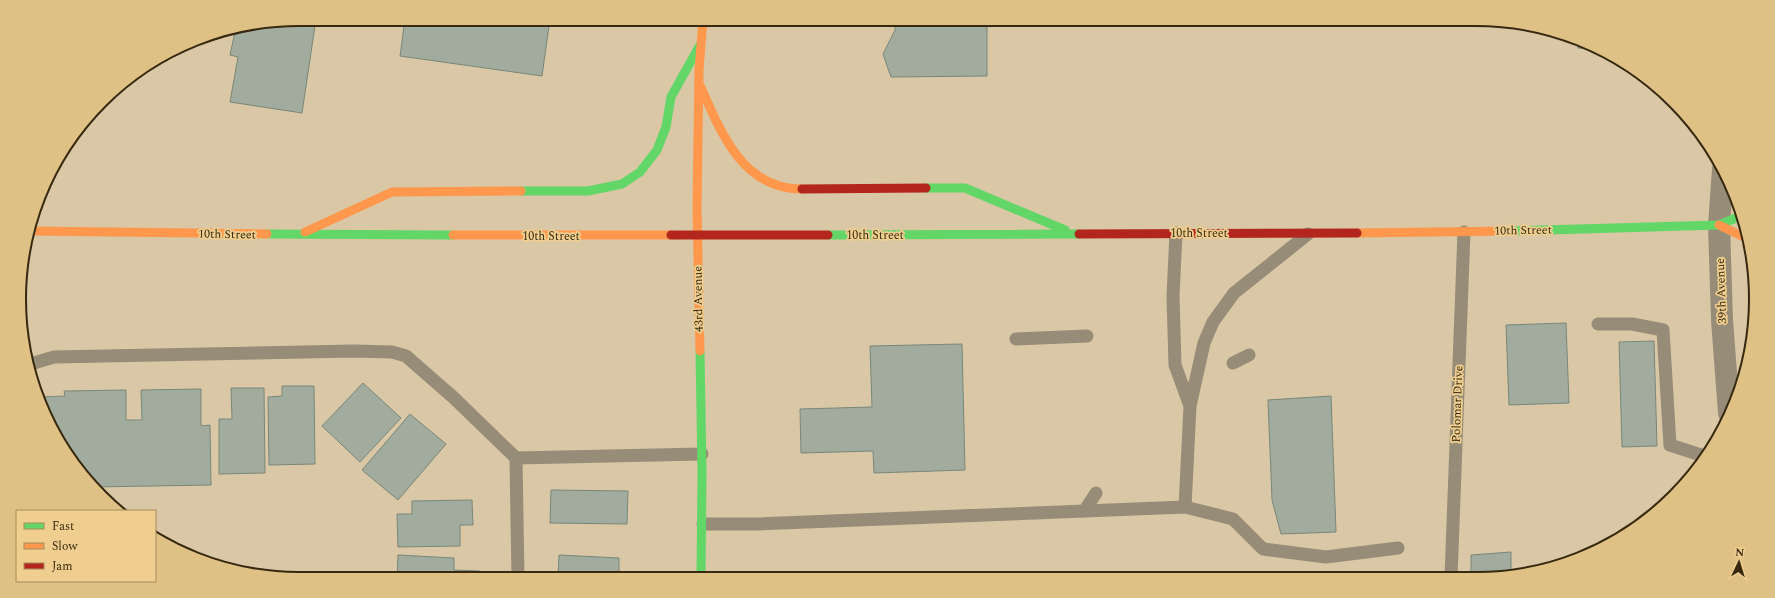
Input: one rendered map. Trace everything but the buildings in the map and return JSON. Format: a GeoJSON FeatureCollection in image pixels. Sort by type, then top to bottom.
{"type":"FeatureCollection","features":[{"type":"Feature","properties":{"kind":"main road","name":"43rd Avenue"},"geometry":{"type":"LineString","coordinates":[[702,26],[699,83],[697,236],[702,454],[702,572]]}},
{"type":"Feature","properties":{"kind":"main road"},"geometry":{"type":"LineString","coordinates":[[299,235],[392,192],[588,191],[622,184],[640,172],[657,150],[666,127],[671,97],[700,45]]}},
{"type":"Feature","properties":{"kind":"main road"},"geometry":{"type":"LineString","coordinates":[[699,83],[721,132],[742,163],[770,184],[795,189],[965,188],[1074,234]]}},
{"type":"Feature","properties":{"kind":"main road","name":"10th Street"},"geometry":{"type":"LineString","coordinates":[[34,231],[299,235],[697,236],[1464,232],[1719,225],[1737,218]]}},
{"type":"Feature","properties":{"kind":"main road","name":"10th Street"},"geometry":{"type":"LineString","coordinates":[[1719,225],[1742,236]]}},
{"type":"Feature","properties":{"kind":"street","name":"39th Avenue"},"geometry":{"type":"LineString","coordinates":[[1722,181],[1719,225],[1722,320],[1728,403]]}},
{"type":"Feature","properties":{"kind":"lane","name":"Polomar Drive"},"geometry":{"type":"LineString","coordinates":[[1451,572],[1464,232]]}},
{"type":"Feature","properties":{"kind":"lane"},"geometry":{"type":"LineString","coordinates":[[1176,233],[1173,296],[1175,365],[1190,406]]}},
{"type":"Feature","properties":{"kind":"lane"},"geometry":{"type":"LineString","coordinates":[[1185,508],[1190,406],[1204,343],[1213,322],[1234,293],[1310,233]]}},
{"type":"Feature","properties":{"kind":"lane"},"geometry":{"type":"LineString","coordinates":[[1598,324],[1632,324],[1663,330],[1670,445],[1700,455]]}},
{"type":"Feature","properties":{"kind":"lane"},"geometry":{"type":"LineString","coordinates":[[1016,339],[1086,336]]}},
{"type":"Feature","properties":{"kind":"lane"},"geometry":{"type":"LineString","coordinates":[[34,363],[54,357],[346,351],[392,352],[406,356],[454,398],[516,458],[518,572]]}},
{"type":"Feature","properties":{"kind":"lane"},"geometry":{"type":"LineString","coordinates":[[1233,363],[1250,355]]}},
{"type":"Feature","properties":{"kind":"lane"},"geometry":{"type":"LineString","coordinates":[[516,458],[702,454]]}},
{"type":"Feature","properties":{"kind":"lane"},"geometry":{"type":"LineString","coordinates":[[1085,510],[1096,493]]}},
{"type":"Feature","properties":{"kind":"lane"},"geometry":{"type":"LineString","coordinates":[[703,524],[757,524],[1025,507],[1085,510],[1185,508],[1233,518],[1263,549],[1326,557],[1398,548]]}},
{"type":"Feature","properties":{"kind":"traffic: fast"},"geometry":{"type":"LineString","coordinates":[[521,191],[588,191],[622,184],[640,172],[657,150],[666,127],[671,97],[700,45]]}},
{"type":"Feature","properties":{"kind":"traffic: fast"},"geometry":{"type":"LineString","coordinates":[[926,188],[965,188],[1065,230]]}},
{"type":"Feature","properties":{"kind":"traffic: fast"},"geometry":{"type":"LineString","coordinates":[[1511,231],[1719,225],[1737,218]]}},
{"type":"Feature","properties":{"kind":"traffic: fast"},"geometry":{"type":"LineString","coordinates":[[267,234],[453,235]]}},
{"type":"Feature","properties":{"kind":"traffic: fast"},"geometry":{"type":"LineString","coordinates":[[828,235],[1079,234]]}},
{"type":"Feature","properties":{"kind":"traffic: fast"},"geometry":{"type":"LineString","coordinates":[[700,351],[702,472],[701,572]]}},
{"type":"Feature","properties":{"kind":"traffic: slow"},"geometry":{"type":"LineString","coordinates":[[700,351],[697,208],[699,70],[702,26]]}},
{"type":"Feature","properties":{"kind":"traffic: slow"},"geometry":{"type":"LineString","coordinates":[[699,83],[715,119],[725,137],[736,154],[748,168],[763,179],[781,186],[802,189]]}},
{"type":"Feature","properties":{"kind":"traffic: slow"},"geometry":{"type":"LineString","coordinates":[[305,232],[392,192],[521,191]]}},
{"type":"Feature","properties":{"kind":"traffic: slow"},"geometry":{"type":"LineString","coordinates":[[1719,225],[1742,236]]}},
{"type":"Feature","properties":{"kind":"traffic: slow"},"geometry":{"type":"LineString","coordinates":[[34,231],[267,234]]}},
{"type":"Feature","properties":{"kind":"traffic: slow"},"geometry":{"type":"LineString","coordinates":[[1357,233],[1511,231]]}},
{"type":"Feature","properties":{"kind":"traffic: slow"},"geometry":{"type":"LineString","coordinates":[[453,235],[671,235]]}},
{"type":"Feature","properties":{"kind":"traffic: jam"},"geometry":{"type":"LineString","coordinates":[[802,189],[926,188]]}},
{"type":"Feature","properties":{"kind":"traffic: jam"},"geometry":{"type":"LineString","coordinates":[[1079,234],[1357,233]]}},
{"type":"Feature","properties":{"kind":"traffic: jam"},"geometry":{"type":"LineString","coordinates":[[671,235],[828,235]]}}]}
